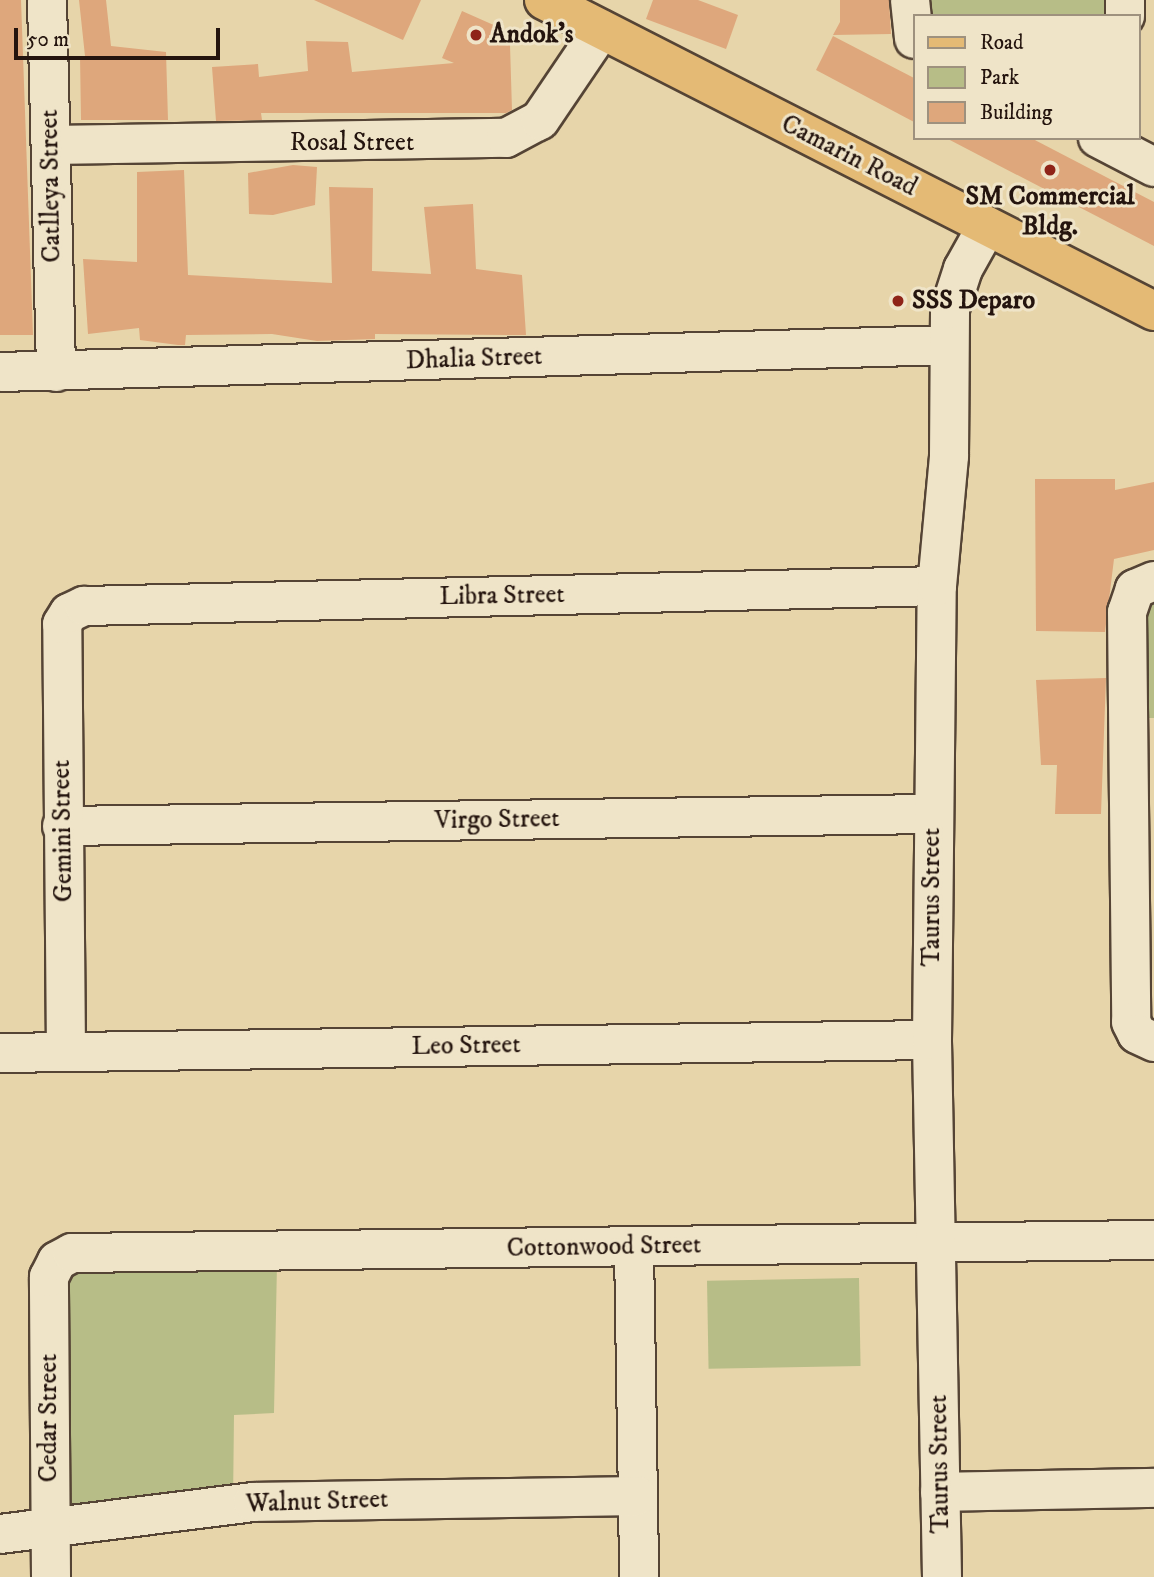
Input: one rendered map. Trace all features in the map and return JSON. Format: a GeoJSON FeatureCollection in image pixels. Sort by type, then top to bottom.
{"type":"FeatureCollection","features":[{"type":"Feature","properties":{"kind":"main road","name":"Camarin Road"},"geometry":{"type":"LineString","coordinates":[[544,0],[1154,311]]}},
{"type":"Feature","properties":{"kind":"street","name":"Catlleya Street"},"geometry":{"type":"LineString","coordinates":[[47,0],[56,372]]}},
{"type":"Feature","properties":{"kind":"street"},"geometry":{"type":"LineString","coordinates":[[910,0],[912,20]]}},
{"type":"Feature","properties":{"kind":"street","name":"Rosal Street"},"geometry":{"type":"LineString","coordinates":[[51,145],[506,138],[540,120],[601,30]]}},
{"type":"Feature","properties":{"kind":"street","name":"Taurus Street"},"geometry":{"type":"LineString","coordinates":[[942,1577],[932,1040],[932,814],[937,586],[949,456],[950,309],[963,270],[987,226]]}},
{"type":"Feature","properties":{"kind":"street","name":"Dhalia Street"},"geometry":{"type":"LineString","coordinates":[[0,372],[948,345]]}},
{"type":"Feature","properties":{"kind":"street"},"geometry":{"type":"LineString","coordinates":[[1154,581],[1135,589],[1126,612],[1130,1022],[1137,1034],[1154,1042]]}},
{"type":"Feature","properties":{"kind":"street","name":"Libra Street"},"geometry":{"type":"LineString","coordinates":[[69,613],[84,606],[937,586]]}},
{"type":"Feature","properties":{"kind":"street","name":"Gemini Street"},"geometry":{"type":"LineString","coordinates":[[66,1051],[62,624],[69,613]]}},
{"type":"Feature","properties":{"kind":"street","name":"Virgo Street"},"geometry":{"type":"LineString","coordinates":[[62,826],[932,814]]}},
{"type":"Feature","properties":{"kind":"street","name":"Leo Street"},"geometry":{"type":"LineString","coordinates":[[0,1053],[932,1040]]}},
{"type":"Feature","properties":{"kind":"street","name":"Cottonwood Street"},"geometry":{"type":"LineString","coordinates":[[57,1261],[72,1253],[1154,1240]]}},
{"type":"Feature","properties":{"kind":"street"},"geometry":{"type":"LineString","coordinates":[[635,1247],[639,1577]]}},
{"type":"Feature","properties":{"kind":"street","name":"Cedar Street"},"geometry":{"type":"LineString","coordinates":[[51,1577],[49,1277],[57,1261]]}},
{"type":"Feature","properties":{"kind":"street"},"geometry":{"type":"LineString","coordinates":[[940,1492],[1154,1488]]}},
{"type":"Feature","properties":{"kind":"street","name":"Walnut Street"},"geometry":{"type":"LineString","coordinates":[[0,1534],[253,1502],[636,1496]]}},
{"type":"Feature","properties":{"kind":"green space"},"geometry":{"type":"Polygon","coordinates":[[[924,0],[1112,0],[1112,14],[924,14],[924,0]]]}},
{"type":"Feature","properties":{"kind":"green space"},"geometry":{"type":"Polygon","coordinates":[[[1134,595],[1154,595],[1154,718],[1134,718],[1134,595]]]}},
{"type":"Feature","properties":{"kind":"green space"},"geometry":{"type":"Polygon","coordinates":[[[277,1264],[274,1413],[234,1415],[233,1504],[59,1522],[66,1271],[277,1264]]]}},
{"type":"Feature","properties":{"kind":"green space"},"geometry":{"type":"Polygon","coordinates":[[[859,1278],[861,1366],[709,1369],[707,1281],[859,1278]]]}},
{"type":"Feature","properties":{"kind":"building"},"geometry":{"type":"Polygon","coordinates":[[[0,0],[21,0],[33,335],[0,335],[0,0]]]}},
{"type":"Feature","properties":{"kind":"building"},"geometry":{"type":"Polygon","coordinates":[[[79,0],[106,0],[111,46],[166,52],[168,120],[81,120],[80,56],[85,56],[79,0]]]}},
{"type":"Feature","properties":{"kind":"building"},"geometry":{"type":"Polygon","coordinates":[[[314,0],[421,0],[403,40],[314,0]]]}},
{"type":"Feature","properties":{"kind":"building"},"geometry":{"type":"Polygon","coordinates":[[[653,0],[698,0],[738,15],[726,49],[646,19],[653,0]]]}},
{"type":"Feature","properties":{"kind":"building"},"geometry":{"type":"Polygon","coordinates":[[[840,0],[889,0],[891,34],[833,35],[840,22],[840,0]]]}},
{"type":"Feature","properties":{"kind":"building"},"geometry":{"type":"Polygon","coordinates":[[[462,11],[514,34],[510,45],[512,110],[506,113],[261,113],[262,120],[216,121],[212,67],[258,64],[259,77],[308,71],[306,41],[348,42],[352,72],[454,63],[442,58],[462,11]]]}},
{"type":"Feature","properties":{"kind":"building","name":"SM Commercial Bldg."},"geometry":{"type":"Polygon","coordinates":[[[833,36],[912,77],[912,121],[816,70],[833,36]]]}},
{"type":"Feature","properties":{"kind":"building","name":"SM Commercial Bldg."},"geometry":{"type":"Polygon","coordinates":[[[950,140],[1035,140],[1154,202],[1154,246],[950,140]]]}},
{"type":"Feature","properties":{"kind":"building"},"geometry":{"type":"Polygon","coordinates":[[[293,165],[317,167],[315,205],[273,215],[249,214],[248,173],[293,165]]]}},
{"type":"Feature","properties":{"kind":"building"},"geometry":{"type":"Polygon","coordinates":[[[184,170],[188,275],[332,283],[329,187],[373,188],[372,271],[431,274],[424,207],[473,204],[476,269],[522,275],[526,335],[375,334],[375,339],[317,341],[272,334],[186,335],[185,345],[178,345],[140,340],[139,328],[88,334],[83,259],[137,262],[137,172],[184,170]]]}},
{"type":"Feature","properties":{"kind":"building"},"geometry":{"type":"Polygon","coordinates":[[[1035,479],[1115,479],[1115,490],[1154,482],[1154,550],[1114,559],[1105,632],[1036,631],[1035,479]]]}},
{"type":"Feature","properties":{"kind":"building"},"geometry":{"type":"Polygon","coordinates":[[[1106,678],[1101,814],[1055,814],[1057,765],[1041,765],[1036,680],[1106,678]]]}},
{"type":"Feature","properties":{"kind":"place","name":"Andok's"},"geometry":{"type":"Point","coordinates":[476,35]}},
{"type":"Feature","properties":{"kind":"place","name":"SM Commercial Bldg."},"geometry":{"type":"Point","coordinates":[1050,170]}},
{"type":"Feature","properties":{"kind":"place","name":"SSS Deparo"},"geometry":{"type":"Point","coordinates":[898,301]}}]}
